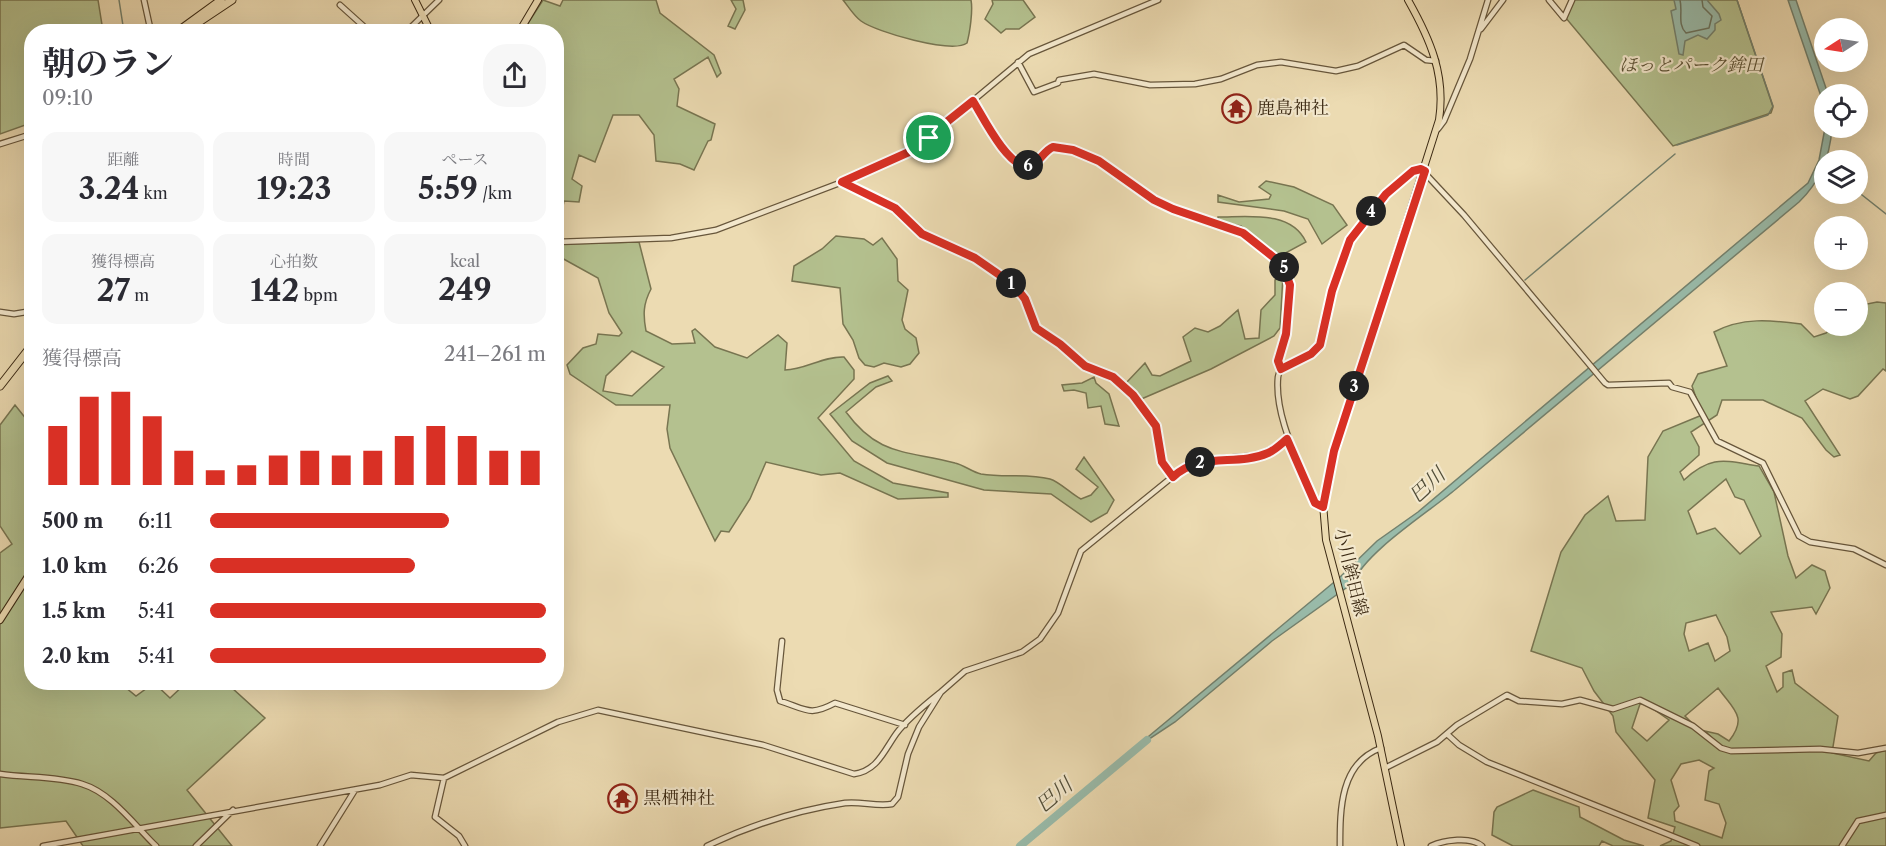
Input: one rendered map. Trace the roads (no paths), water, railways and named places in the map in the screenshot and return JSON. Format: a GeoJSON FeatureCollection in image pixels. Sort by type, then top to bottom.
{"type":"FeatureCollection","features":[{"type":"Feature","properties":{"kind":"highway"},"geometry":{"type":"LineString","coordinates":[[188,24],[221,0]]}},
{"type":"Feature","properties":{"kind":"highway"},"geometry":{"type":"LineString","coordinates":[[196,24],[232,0]]}},
{"type":"Feature","properties":{"kind":"highway"},"geometry":{"type":"LineString","coordinates":[[0,386],[24,355]]}},
{"type":"Feature","properties":{"kind":"highway"},"geometry":{"type":"LineString","coordinates":[[0,392],[24,361]]}},
{"type":"Feature","properties":{"kind":"main road"},"geometry":{"type":"LineString","coordinates":[[415,0],[427,24]]}},
{"type":"Feature","properties":{"kind":"main road"},"geometry":{"type":"LineString","coordinates":[[524,24],[538,0]]}},
{"type":"Feature","properties":{"kind":"main road","name":"小川鉾田線"},"geometry":{"type":"LineString","coordinates":[[1401,846],[1381,748],[1326,540],[1323,507],[1334,451],[1438,129],[1441,103],[1437,61],[1429,37],[1408,0]]}},
{"type":"Feature","properties":{"kind":"main road"},"geometry":{"type":"LineString","coordinates":[[0,620],[24,582]]}},
{"type":"Feature","properties":{"kind":"street"},"geometry":{"type":"LineString","coordinates":[[144,0],[149,24]]}},
{"type":"Feature","properties":{"kind":"street"},"geometry":{"type":"LineString","coordinates":[[415,24],[439,0]]}},
{"type":"Feature","properties":{"kind":"street"},"geometry":{"type":"LineString","coordinates":[[564,242],[637,240],[700,233],[731,225],[842,182],[909,152],[1018,63],[1040,49],[1158,0]]}},
{"type":"Feature","properties":{"kind":"street"},"geometry":{"type":"LineString","coordinates":[[1438,129],[1444,121],[1488,0]]}},
{"type":"Feature","properties":{"kind":"street"},"geometry":{"type":"LineString","coordinates":[[1479,30],[1503,0]]}},
{"type":"Feature","properties":{"kind":"street"},"geometry":{"type":"LineString","coordinates":[[1549,0],[1564,18],[1572,0]]}},
{"type":"Feature","properties":{"kind":"street"},"geometry":{"type":"LineString","coordinates":[[340,5],[361,24]]}},
{"type":"Feature","properties":{"kind":"street"},"geometry":{"type":"LineString","coordinates":[[1018,63],[1034,92],[1058,83],[1059,80],[1082,75],[1105,75],[1165,86],[1218,80],[1263,64],[1289,63],[1336,71],[1358,66],[1404,45],[1426,60],[1437,61]]}},
{"type":"Feature","properties":{"kind":"street"},"geometry":{"type":"LineString","coordinates":[[973,101],[1010,160],[1026,166],[1035,163],[1053,147],[1073,150],[1099,161],[1154,200],[1243,233],[1282,264],[1290,285],[1286,334],[1278,361],[1281,369],[1278,382],[1287,439],[1315,503],[1323,507]]}},
{"type":"Feature","properties":{"kind":"street"},"geometry":{"type":"LineString","coordinates":[[0,144],[24,136]]}},
{"type":"Feature","properties":{"kind":"street"},"geometry":{"type":"LineString","coordinates":[[1281,369],[1311,354],[1320,345],[1346,250],[1361,224],[1386,194],[1413,171],[1421,169],[1608,385],[1669,383],[1672,387],[1690,392],[1717,441],[1764,463],[1799,536],[1810,543],[1854,549],[1886,565]]}},
{"type":"Feature","properties":{"kind":"street"},"geometry":{"type":"LineString","coordinates":[[842,182],[895,208],[922,234],[975,258],[1014,285],[1025,299],[1036,328],[1060,344],[1085,366],[1113,377],[1133,395],[1156,426],[1162,462],[1173,477]]}},
{"type":"Feature","properties":{"kind":"street"},"geometry":{"type":"LineString","coordinates":[[0,312],[14,315],[24,312]]}},
{"type":"Feature","properties":{"kind":"street"},"geometry":{"type":"LineString","coordinates":[[43,846],[380,785],[411,775],[444,778],[558,723],[598,710],[763,746],[854,774],[864,773],[885,754],[905,725],[965,671],[1022,652],[1040,639],[1058,613],[1073,578],[1078,554],[1187,465],[1202,461],[1266,454],[1287,439]]}},
{"type":"Feature","properties":{"kind":"street"},"geometry":{"type":"LineString","coordinates":[[782,641],[777,690],[780,701],[811,712],[822,711],[835,703],[905,725]]}},
{"type":"Feature","properties":{"kind":"street"},"geometry":{"type":"LineString","coordinates":[[707,846],[760,823],[832,805],[863,802],[892,804],[898,797],[908,754],[919,727],[941,692]]}},
{"type":"Feature","properties":{"kind":"street"},"geometry":{"type":"LineString","coordinates":[[1385,768],[1428,748],[1507,695],[1519,701],[1562,704],[1580,700],[1615,709],[1640,700],[1675,716],[1721,748],[1731,751],[1820,749],[1858,753],[1886,748]]}},
{"type":"Feature","properties":{"kind":"street"},"geometry":{"type":"LineString","coordinates":[[1447,734],[1459,745],[1487,762],[1697,846]]}},
{"type":"Feature","properties":{"kind":"street"},"geometry":{"type":"LineString","coordinates":[[1340,846],[1341,810],[1346,783],[1361,761],[1381,748]]}},
{"type":"Feature","properties":{"kind":"street"},"geometry":{"type":"LineString","coordinates":[[0,774],[63,780],[85,785],[103,795],[156,846]]}},
{"type":"Feature","properties":{"kind":"street"},"geometry":{"type":"LineString","coordinates":[[444,778],[435,817],[450,828],[465,846]]}},
{"type":"Feature","properties":{"kind":"street"},"geometry":{"type":"LineString","coordinates":[[320,846],[355,789]]}},
{"type":"Feature","properties":{"kind":"street"},"geometry":{"type":"LineString","coordinates":[[196,846],[233,810]]}},
{"type":"Feature","properties":{"kind":"street"},"geometry":{"type":"LineString","coordinates":[[1842,846],[1858,821],[1886,815]]}},
{"type":"Feature","properties":{"kind":"street"},"geometry":{"type":"LineString","coordinates":[[1431,846],[1466,841],[1476,842],[1482,846]]}},
{"type":"Feature","properties":{"kind":"water"},"geometry":{"type":"Polygon","coordinates":[[[1674,0],[1707,0],[1719,14],[1721,20],[1715,24],[1715,30],[1707,39],[1698,35],[1685,41],[1683,55],[1679,54],[1671,11],[1676,9],[1674,0]]]}},
{"type":"Feature","properties":{"kind":"water"},"geometry":{"type":"Polygon","coordinates":[[[1788,0],[1796,0],[1814,53],[1814,72],[1821,72],[1825,84],[1817,84],[1788,0]]]}},
{"type":"Feature","properties":{"kind":"water"},"geometry":{"type":"Polygon","coordinates":[[[1823,138],[1831,138],[1829,150],[1821,150],[1823,138]]]}},
{"type":"Feature","properties":{"kind":"water"},"geometry":{"type":"Polygon","coordinates":[[[1814,170],[1814,184],[1799,202],[1456,489],[1399,533],[1370,558],[1353,583],[1272,641],[1175,722],[1131,751],[1339,578],[1377,541],[1418,512],[1808,183],[1814,170]]]}},
{"type":"Feature","properties":{"kind":"waterway"},"geometry":{"type":"LineString","coordinates":[[119,0],[123,24]]}},
{"type":"Feature","properties":{"kind":"waterway"},"geometry":{"type":"LineString","coordinates":[[1677,145],[1768,115],[1773,106],[1737,0]]}},
{"type":"Feature","properties":{"kind":"waterway"},"geometry":{"type":"LineString","coordinates":[[1525,280],[1675,154]]}},
{"type":"Feature","properties":{"kind":"waterway"},"geometry":{"type":"LineString","coordinates":[[1868,200],[1886,214]]}},
{"type":"Feature","properties":{"kind":"waterway","name":"巴川"},"geometry":{"type":"LineString","coordinates":[[1020,846],[1147,740]]}},
{"type":"Feature","properties":{"kind":"place","name":"鹿島神社"},"geometry":{"type":"Point","coordinates":[1236,108]}},
{"type":"Feature","properties":{"kind":"place","name":"黒栖神社"},"geometry":{"type":"Point","coordinates":[622,798]}},
{"type":"Feature","properties":{"kind":"park label","name":"ほっとパーク鉾田"},"geometry":{"type":"Point","coordinates":[1691,65]}}]}
